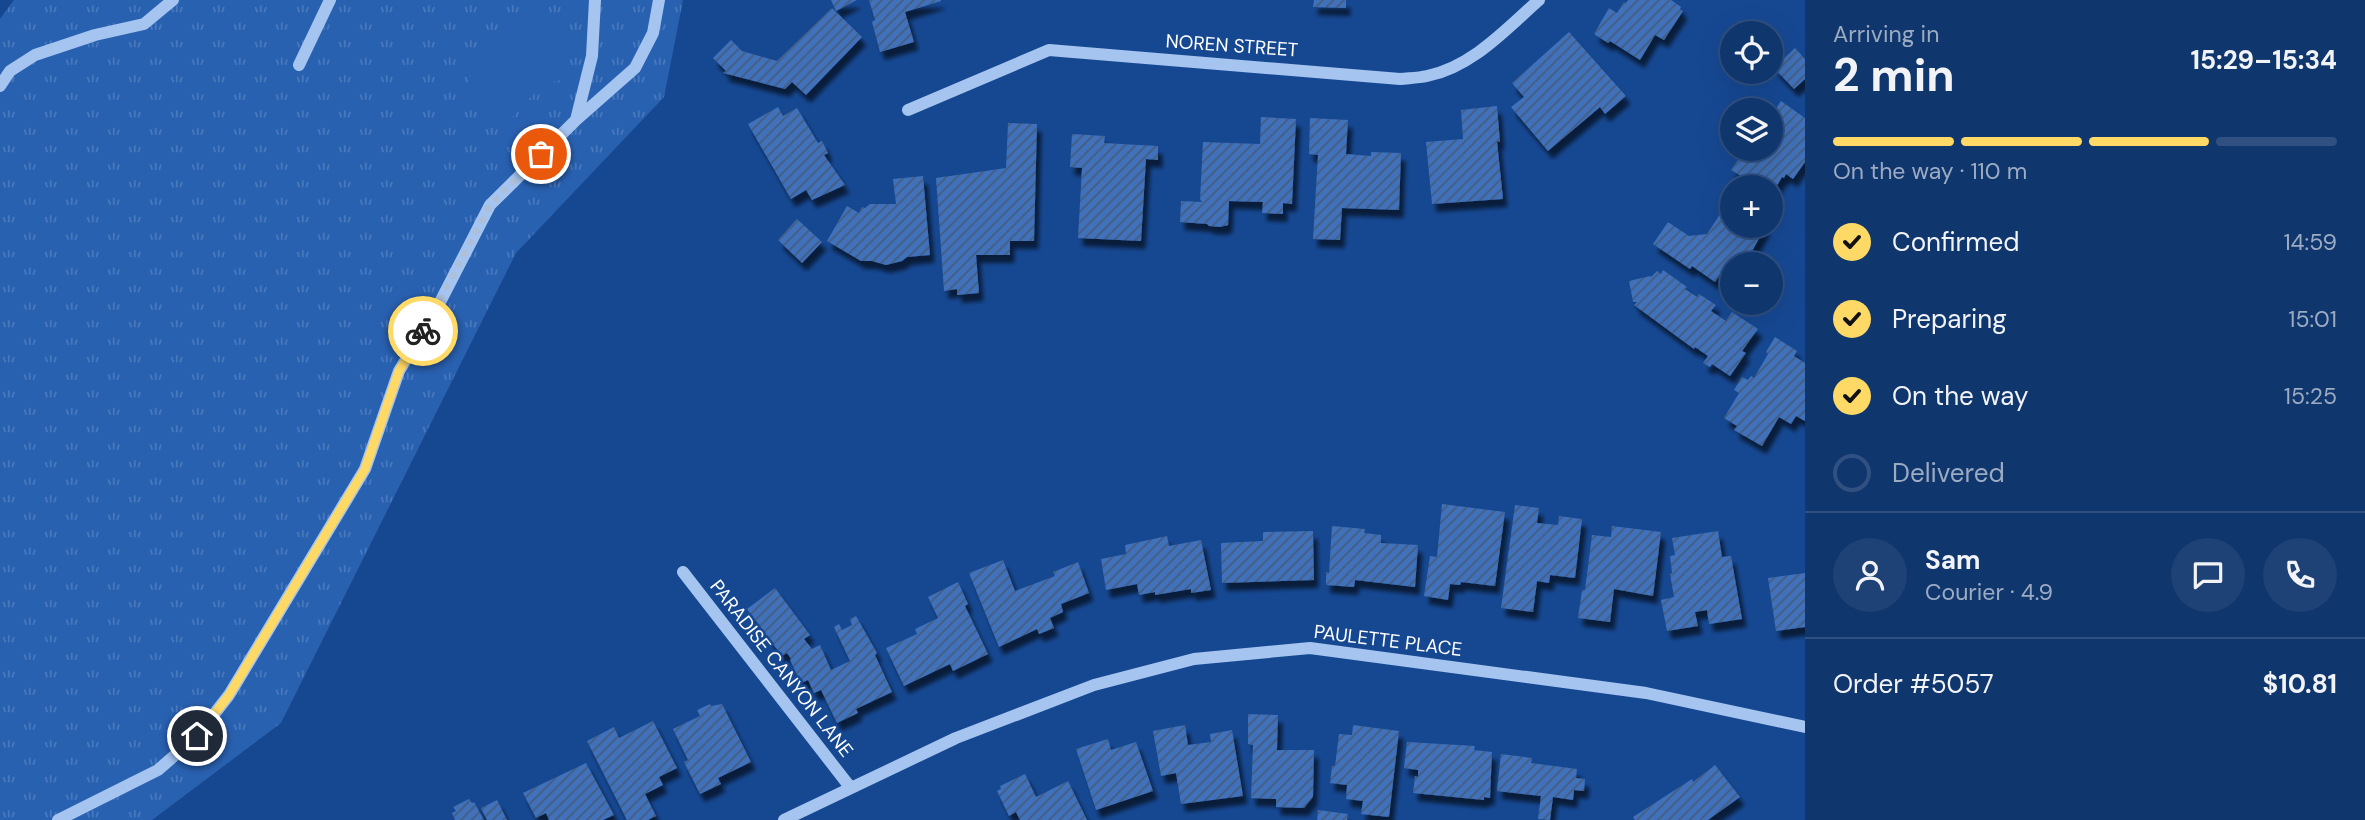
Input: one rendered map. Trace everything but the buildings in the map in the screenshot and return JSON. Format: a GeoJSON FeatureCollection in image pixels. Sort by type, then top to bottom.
{"type":"FeatureCollection","features":[{"type":"Feature","properties":{"kind":"street"},"geometry":{"type":"LineString","coordinates":[[0,86],[10,71],[35,55],[95,35],[144,24],[173,0]]}},
{"type":"Feature","properties":{"kind":"street"},"geometry":{"type":"LineString","coordinates":[[299,65],[330,0]]}},
{"type":"Feature","properties":{"kind":"street"},"geometry":{"type":"LineString","coordinates":[[576,120],[592,56],[595,0]]}},
{"type":"Feature","properties":{"kind":"street"},"geometry":{"type":"LineString","coordinates":[[58,820],[158,770],[197,736],[229,695],[365,469],[399,371],[437,308],[490,205],[576,120],[635,68],[653,33],[659,0]]}},
{"type":"Feature","properties":{"kind":"street","name":"NOREN STREET"},"geometry":{"type":"LineString","coordinates":[[908,110],[1049,50],[1400,79],[1429,76],[1459,65],[1539,0]]}},
{"type":"Feature","properties":{"kind":"street","name":"PARADISE CANYON LANE"},"geometry":{"type":"LineString","coordinates":[[683,572],[850,787]]}},
{"type":"Feature","properties":{"kind":"street","name":"PAULETTE PLACE"},"geometry":{"type":"LineString","coordinates":[[783,820],[956,738],[1094,685],[1194,659],[1310,648],[1646,693],[1805,727]]}},
{"type":"Feature","properties":{"kind":"green space"},"geometry":{"type":"Polygon","coordinates":[[[14,0],[683,0],[664,97],[516,253],[281,723],[152,820],[0,820],[0,19],[14,0]]]}},
{"type":"Feature","properties":{"kind":"green space"},"geometry":{"type":"Polygon","coordinates":[[[529,14],[553,22],[565,34],[570,59],[561,80],[538,91],[507,123],[489,120],[479,112],[469,94],[473,68],[497,34],[529,14]]]}},
{"type":"Feature","properties":{"kind":"way so far"},"geometry":{"type":"LineString","coordinates":[[423,331],[490,205],[541,154]]}},
{"type":"Feature","properties":{"kind":"route"},"geometry":{"type":"LineString","coordinates":[[197,736],[229,695],[365,469],[399,371],[423,331]]}}]}
